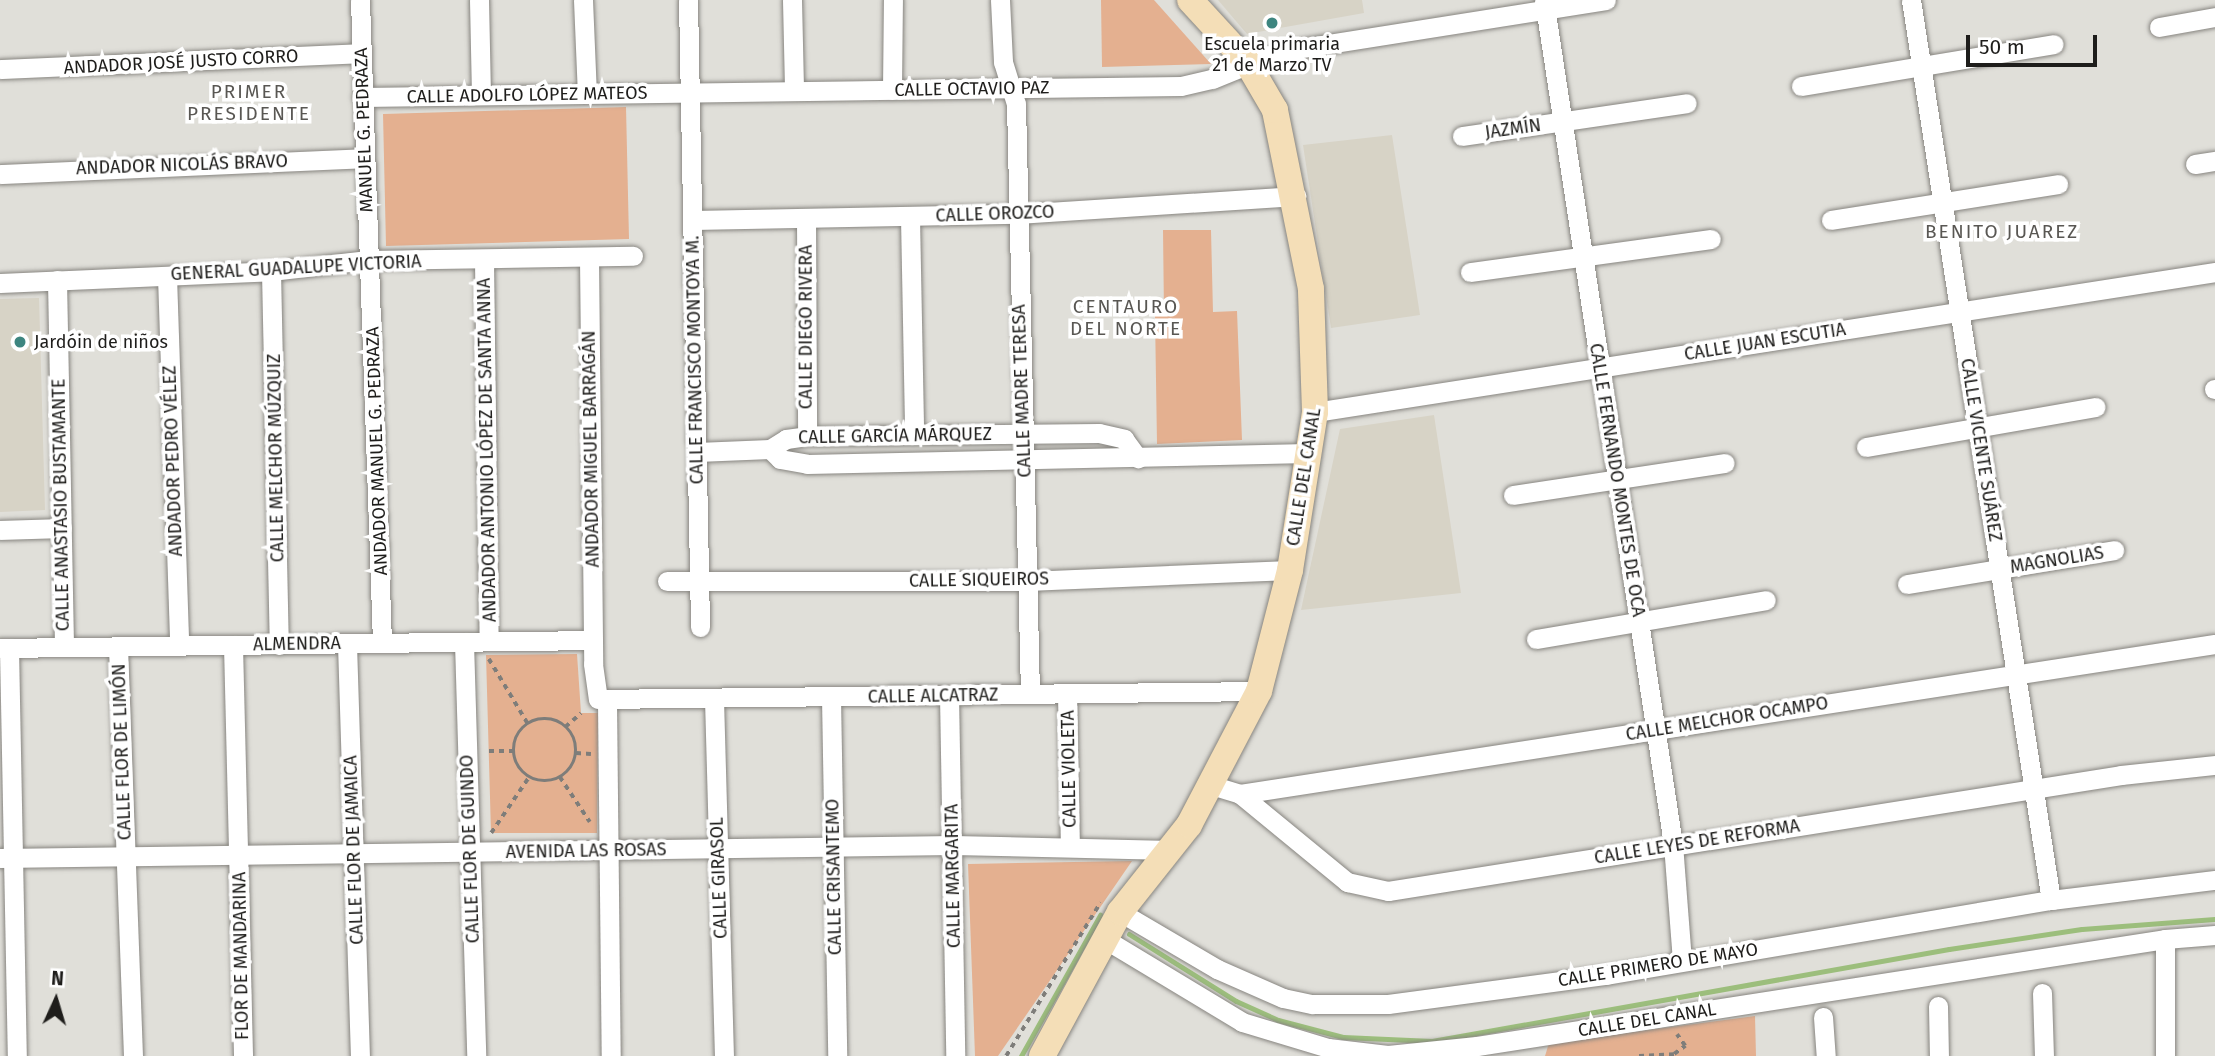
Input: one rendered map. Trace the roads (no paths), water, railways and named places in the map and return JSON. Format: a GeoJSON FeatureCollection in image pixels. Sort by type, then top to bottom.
{"type":"FeatureCollection","features":[{"type":"Feature","properties":{"kind":"street","name":"MANUEL G. PEDRAZA"},"geometry":{"type":"LineString","coordinates":[[360,0],[368,260]]}},
{"type":"Feature","properties":{"kind":"street"},"geometry":{"type":"LineString","coordinates":[[480,0],[481,95]]}},
{"type":"Feature","properties":{"kind":"street"},"geometry":{"type":"LineString","coordinates":[[583,0],[587,94]]}},
{"type":"Feature","properties":{"kind":"street","name":"CALLE FRANCISCO MONTOYA M."},"geometry":{"type":"LineString","coordinates":[[688,0],[692,92],[699,627]]}},
{"type":"Feature","properties":{"kind":"street"},"geometry":{"type":"LineString","coordinates":[[792,0],[794,91]]}},
{"type":"Feature","properties":{"kind":"street"},"geometry":{"type":"LineString","coordinates":[[892,90],[893,0]]}},
{"type":"Feature","properties":{"kind":"street","name":"CALLE MADRE TERESA"},"geometry":{"type":"LineString","coordinates":[[1000,0],[1003,62],[1016,104],[1030,694]]}},
{"type":"Feature","properties":{"kind":"street","name":"CALLE DEL CANAL"},"geometry":{"type":"LineString","coordinates":[[1042,1056],[1103,938],[1127,903],[1171,850],[1211,785],[1259,691],[1290,570],[1315,412],[1311,289],[1296,196],[1275,110],[1247,62],[1190,0]]}},
{"type":"Feature","properties":{"kind":"street","name":"CALLE OCTAVIO PAZ"},"geometry":{"type":"LineString","coordinates":[[692,92],[1181,86],[1212,79],[1247,62],[1278,52],[1545,5],[1606,0]]}},
{"type":"Feature","properties":{"kind":"street","name":"CALLE VICENTE SUÁREZ"},"geometry":{"type":"LineString","coordinates":[[1911,0],[2051,900]]}},
{"type":"Feature","properties":{"kind":"street","name":"CALLE FERNANDO MONTES DE OCA"},"geometry":{"type":"LineString","coordinates":[[1545,5],[1673,844],[1682,961]]}},
{"type":"Feature","properties":{"kind":"street"},"geometry":{"type":"LineString","coordinates":[[2159,27],[2215,17]]}},
{"type":"Feature","properties":{"kind":"street"},"geometry":{"type":"LineString","coordinates":[[1801,86],[2054,44]]}},
{"type":"Feature","properties":{"kind":"street","name":"ANDADOR JOSÉ JUSTO CORRO"},"geometry":{"type":"LineString","coordinates":[[0,69],[361,53]]}},
{"type":"Feature","properties":{"kind":"street","name":"CALLE ADOLFO LÓPEZ MATEOS"},"geometry":{"type":"LineString","coordinates":[[362,97],[692,92]]}},
{"type":"Feature","properties":{"kind":"street","name":"JAZMÍN"},"geometry":{"type":"LineString","coordinates":[[1462,136],[1687,103]]}},
{"type":"Feature","properties":{"kind":"street","name":"ANDADOR NICOLÁS BRAVO"},"geometry":{"type":"LineString","coordinates":[[0,174],[365,158]]}},
{"type":"Feature","properties":{"kind":"street"},"geometry":{"type":"LineString","coordinates":[[2195,164],[2215,160]]}},
{"type":"Feature","properties":{"kind":"street"},"geometry":{"type":"LineString","coordinates":[[1830,220],[2058,184]]}},
{"type":"Feature","properties":{"kind":"street","name":"CALLE OROZCO"},"geometry":{"type":"LineString","coordinates":[[693,220],[1017,214],[1296,196]]}},
{"type":"Feature","properties":{"kind":"street"},"geometry":{"type":"LineString","coordinates":[[910,217],[914,435]]}},
{"type":"Feature","properties":{"kind":"street","name":"CALLE DIEGO RIVERA"},"geometry":{"type":"LineString","coordinates":[[806,218],[807,436]]}},
{"type":"Feature","properties":{"kind":"street"},"geometry":{"type":"LineString","coordinates":[[1470,272],[1711,239]]}},
{"type":"Feature","properties":{"kind":"street","name":"GENERAL GUADALUPE VICTORIA"},"geometry":{"type":"LineString","coordinates":[[0,282],[271,271],[368,260],[633,256]]}},
{"type":"Feature","properties":{"kind":"street","name":"ANDADOR MIGUEL BARRAGÁN"},"geometry":{"type":"LineString","coordinates":[[589,258],[595,692],[598,699],[607,701]]}},
{"type":"Feature","properties":{"kind":"street","name":"ANDADOR MANUEL G. PEDRAZA"},"geometry":{"type":"LineString","coordinates":[[368,260],[382,643]]}},
{"type":"Feature","properties":{"kind":"street","name":"ANDADOR ANTONIO LÓPEZ DE SANTA ANNA"},"geometry":{"type":"LineString","coordinates":[[484,260],[488,648]]}},
{"type":"Feature","properties":{"kind":"street","name":"CALLE MELCHOR MÚZQUIZ"},"geometry":{"type":"LineString","coordinates":[[271,271],[279,645]]}},
{"type":"Feature","properties":{"kind":"street","name":"CALLE JUAN ESCUTIA"},"geometry":{"type":"LineString","coordinates":[[1315,412],[2215,272]]}},
{"type":"Feature","properties":{"kind":"street","name":"ANDADOR PEDRO VÉLEZ"},"geometry":{"type":"LineString","coordinates":[[167,276],[179,646]]}},
{"type":"Feature","properties":{"kind":"street","name":"CALLE ANASTASIO BUSTAMANTE"},"geometry":{"type":"LineString","coordinates":[[57,280],[64,647]]}},
{"type":"Feature","properties":{"kind":"street"},"geometry":{"type":"LineString","coordinates":[[1866,447],[2096,407]]}},
{"type":"Feature","properties":{"kind":"street","name":"CALLE GARCÍA MÁRQUEZ"},"geometry":{"type":"LineString","coordinates":[[697,452],[770,449],[786,439],[807,436],[1116,435],[1127,441],[1138,458]]}},
{"type":"Feature","properties":{"kind":"street","name":"CALLE GARCÍA MÁRQUEZ"},"geometry":{"type":"LineString","coordinates":[[770,449],[780,458],[807,464],[1308,453]]}},
{"type":"Feature","properties":{"kind":"street"},"geometry":{"type":"LineString","coordinates":[[1513,495],[1725,463]]}},
{"type":"Feature","properties":{"kind":"street"},"geometry":{"type":"LineString","coordinates":[[0,530],[62,527]]}},
{"type":"Feature","properties":{"kind":"street","name":"MAGNOLIAS"},"geometry":{"type":"LineString","coordinates":[[1907,584],[2114,550]]}},
{"type":"Feature","properties":{"kind":"street","name":"CALLE SIQUEIROS"},"geometry":{"type":"LineString","coordinates":[[667,582],[1027,580],[1290,570]]}},
{"type":"Feature","properties":{"kind":"street"},"geometry":{"type":"LineString","coordinates":[[1536,639],[1766,600]]}},
{"type":"Feature","properties":{"kind":"street","name":"ALMENDRA"},"geometry":{"type":"LineString","coordinates":[[5,648],[464,642],[488,648],[593,640]]}},
{"type":"Feature","properties":{"kind":"street","name":"CALLE FLOR DE GUINDO"},"geometry":{"type":"LineString","coordinates":[[464,642],[475,1056]]}},
{"type":"Feature","properties":{"kind":"street","name":"CALLE FLOR DE JAMAICA"},"geometry":{"type":"LineString","coordinates":[[348,643],[360,1056]]}},
{"type":"Feature","properties":{"kind":"street","name":"CALLE MELCHOR OCAMPO"},"geometry":{"type":"LineString","coordinates":[[1240,793],[2215,644]]}},
{"type":"Feature","properties":{"kind":"street","name":"FLOR DE MANDARINA"},"geometry":{"type":"LineString","coordinates":[[233,645],[243,1056]]}},
{"type":"Feature","properties":{"kind":"street","name":"CALLE FLOR DE LIMÓN"},"geometry":{"type":"LineString","coordinates":[[118,647],[133,1056]]}},
{"type":"Feature","properties":{"kind":"street"},"geometry":{"type":"LineString","coordinates":[[5,648],[6,858],[17,1056]]}},
{"type":"Feature","properties":{"kind":"street","name":"CALLE ALCATRAZ"},"geometry":{"type":"LineString","coordinates":[[607,701],[1259,691]]}},
{"type":"Feature","properties":{"kind":"street","name":"CALLE VIOLETA"},"geometry":{"type":"LineString","coordinates":[[1067,694],[1070,845]]}},
{"type":"Feature","properties":{"kind":"street","name":"CALLE MARGARITA"},"geometry":{"type":"LineString","coordinates":[[949,695],[955,1056]]}},
{"type":"Feature","properties":{"kind":"street","name":"CALLE CRISANTEMO"},"geometry":{"type":"LineString","coordinates":[[831,697],[837,1056]]}},
{"type":"Feature","properties":{"kind":"street","name":"CALLE GIRASOL"},"geometry":{"type":"LineString","coordinates":[[714,699],[724,1056]]}},
{"type":"Feature","properties":{"kind":"street"},"geometry":{"type":"LineString","coordinates":[[607,701],[611,1056]]}},
{"type":"Feature","properties":{"kind":"street","name":"CALLE LEYES DE REFORMA"},"geometry":{"type":"LineString","coordinates":[[1211,785],[1240,793],[1347,882],[1375,891],[1441,885],[1673,844],[2034,789],[2215,765]]}},
{"type":"Feature","properties":{"kind":"street","name":"AVENIDA LAS ROSAS"},"geometry":{"type":"LineString","coordinates":[[6,858],[953,845],[1070,845],[1171,850]]}},
{"type":"Feature","properties":{"kind":"street","name":"CALLE PRIMERO DE MAYO"},"geometry":{"type":"LineString","coordinates":[[1127,903],[1256,988],[1312,1004],[1433,1000],[2051,900],[2215,880]]}},
{"type":"Feature","properties":{"kind":"street","name":"CALLE DEL CANAL"},"geometry":{"type":"LineString","coordinates":[[1103,938],[1242,1022],[1328,1048],[1388,1055],[1477,1046],[2165,939],[2215,935]]}},
{"type":"Feature","properties":{"kind":"street"},"geometry":{"type":"LineString","coordinates":[[2165,939],[2165,1056]]}},
{"type":"Feature","properties":{"kind":"street"},"geometry":{"type":"LineString","coordinates":[[2042,993],[2043,1056]]}},
{"type":"Feature","properties":{"kind":"street"},"geometry":{"type":"LineString","coordinates":[[1938,1006],[1939,1056]]}},
{"type":"Feature","properties":{"kind":"street"},"geometry":{"type":"LineString","coordinates":[[1823,1017],[1826,1056]]}},
{"type":"Feature","properties":{"kind":"waterway"},"geometry":{"type":"LineString","coordinates":[[1021,1056],[1100,915]]}},
{"type":"Feature","properties":{"kind":"waterway"},"geometry":{"type":"LineString","coordinates":[[1129,934],[1236,1001],[1278,1020],[1343,1037],[1432,1041],[1949,949],[2082,929],[2215,919]]}},
{"type":"Feature","properties":{"kind":"place","name":"Escuela primaria 21 de Marzo TV"},"geometry":{"type":"Point","coordinates":[1272,23]}},
{"type":"Feature","properties":{"kind":"place","name":"Jardóin de niños"},"geometry":{"type":"Point","coordinates":[20,342]}},
{"type":"Feature","properties":{"kind":"district","name":"PRIMER PRESIDENTE"},"geometry":{"type":"Point","coordinates":[249,103]}},
{"type":"Feature","properties":{"kind":"district","name":"BENITO JUAREZ"},"geometry":{"type":"Point","coordinates":[2002,232]}},
{"type":"Feature","properties":{"kind":"district","name":"CENTAURO DEL NORTE"},"geometry":{"type":"Point","coordinates":[1126,318]}}]}
